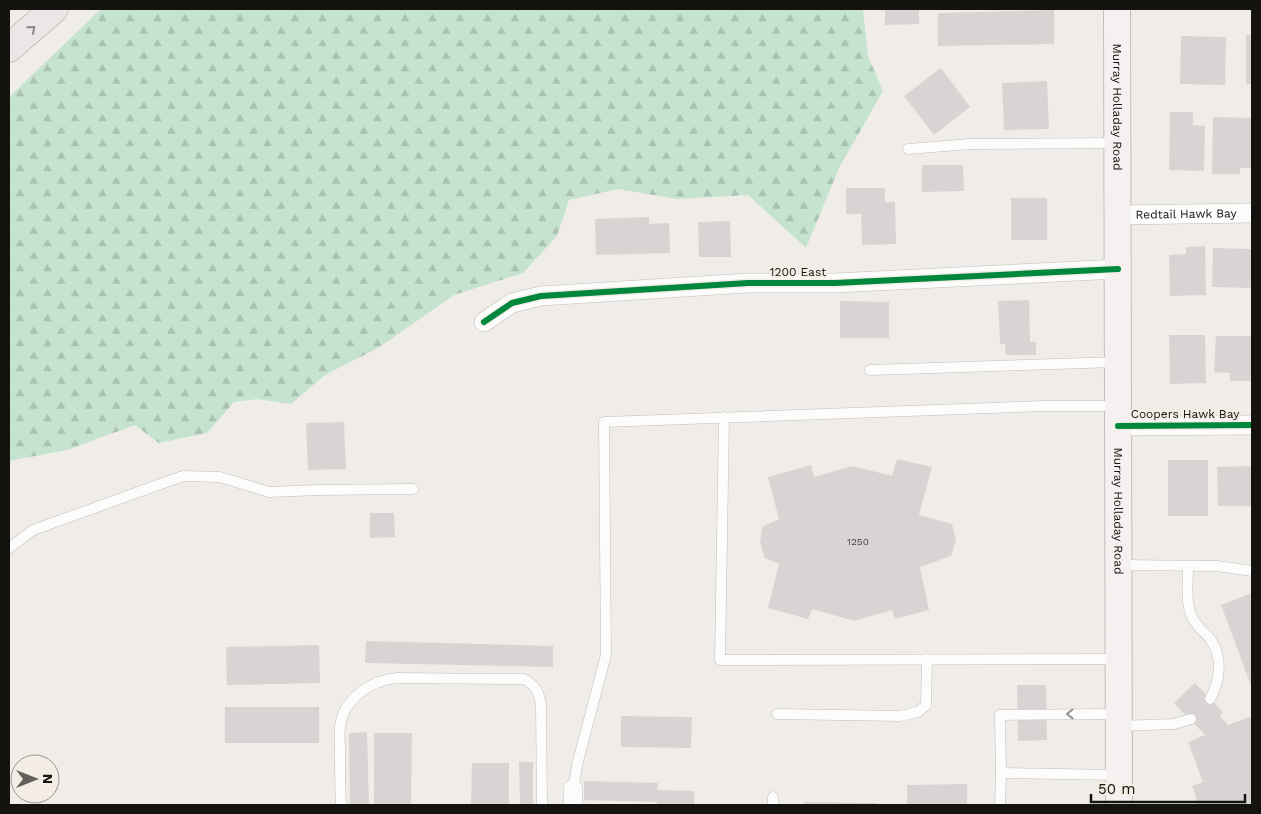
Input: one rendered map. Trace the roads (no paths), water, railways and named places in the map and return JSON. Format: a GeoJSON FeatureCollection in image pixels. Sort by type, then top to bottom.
{"type":"FeatureCollection","features":[{"type":"Feature","properties":{"kind":"main road"},"geometry":{"type":"LineString","coordinates":[[9,48],[54,9]]}},
{"type":"Feature","properties":{"kind":"main road","name":"Murray Holladay Road"},"geometry":{"type":"LineString","coordinates":[[1117,9],[1119,805]]}},
{"type":"Feature","properties":{"kind":"street","name":"Redtail Hawk Bay"},"geometry":{"type":"LineString","coordinates":[[1118,215],[1252,213]]}},
{"type":"Feature","properties":{"kind":"street","name":"1200 East"},"geometry":{"type":"LineString","coordinates":[[484,322],[512,303],[541,296],[748,284],[835,284],[1118,269]]}},
{"type":"Feature","properties":{"kind":"street","name":"Coopers Hawk Bay"},"geometry":{"type":"LineString","coordinates":[[1118,416],[1252,425]]}},
{"type":"Feature","properties":{"kind":"lane"},"geometry":{"type":"LineString","coordinates":[[908,149],[970,144],[1118,143]]}},
{"type":"Feature","properties":{"kind":"lane"},"geometry":{"type":"LineString","coordinates":[[870,370],[1118,362]]}},
{"type":"Feature","properties":{"kind":"lane"},"geometry":{"type":"LineString","coordinates":[[573,797],[578,761],[606,655],[604,422],[1043,406],[1118,416]]}},
{"type":"Feature","properties":{"kind":"lane"},"geometry":{"type":"LineString","coordinates":[[724,417],[720,660],[1119,659]]}},
{"type":"Feature","properties":{"kind":"lane"},"geometry":{"type":"LineString","coordinates":[[9,548],[33,530],[183,476],[220,477],[269,492],[413,489]]}},
{"type":"Feature","properties":{"kind":"lane"},"geometry":{"type":"LineString","coordinates":[[1118,565],[1217,566],[1252,571]]}},
{"type":"Feature","properties":{"kind":"lane"},"geometry":{"type":"LineString","coordinates":[[1188,566],[1189,608],[1194,620],[1216,649],[1218,659],[1218,682],[1210,699]]}},
{"type":"Feature","properties":{"kind":"lane"},"geometry":{"type":"LineString","coordinates":[[777,714],[900,716],[918,712],[926,705],[927,659]]}},
{"type":"Feature","properties":{"kind":"lane"},"geometry":{"type":"LineString","coordinates":[[341,805],[340,726],[346,709],[357,694],[371,684],[384,679],[397,678],[524,679],[532,684],[539,692],[541,705],[542,805]]}},
{"type":"Feature","properties":{"kind":"lane"},"geometry":{"type":"LineString","coordinates":[[1000,805],[1000,715],[1174,724],[1191,719]]}},
{"type":"Feature","properties":{"kind":"lane"},"geometry":{"type":"LineString","coordinates":[[1000,773],[1119,775]]}}]}
